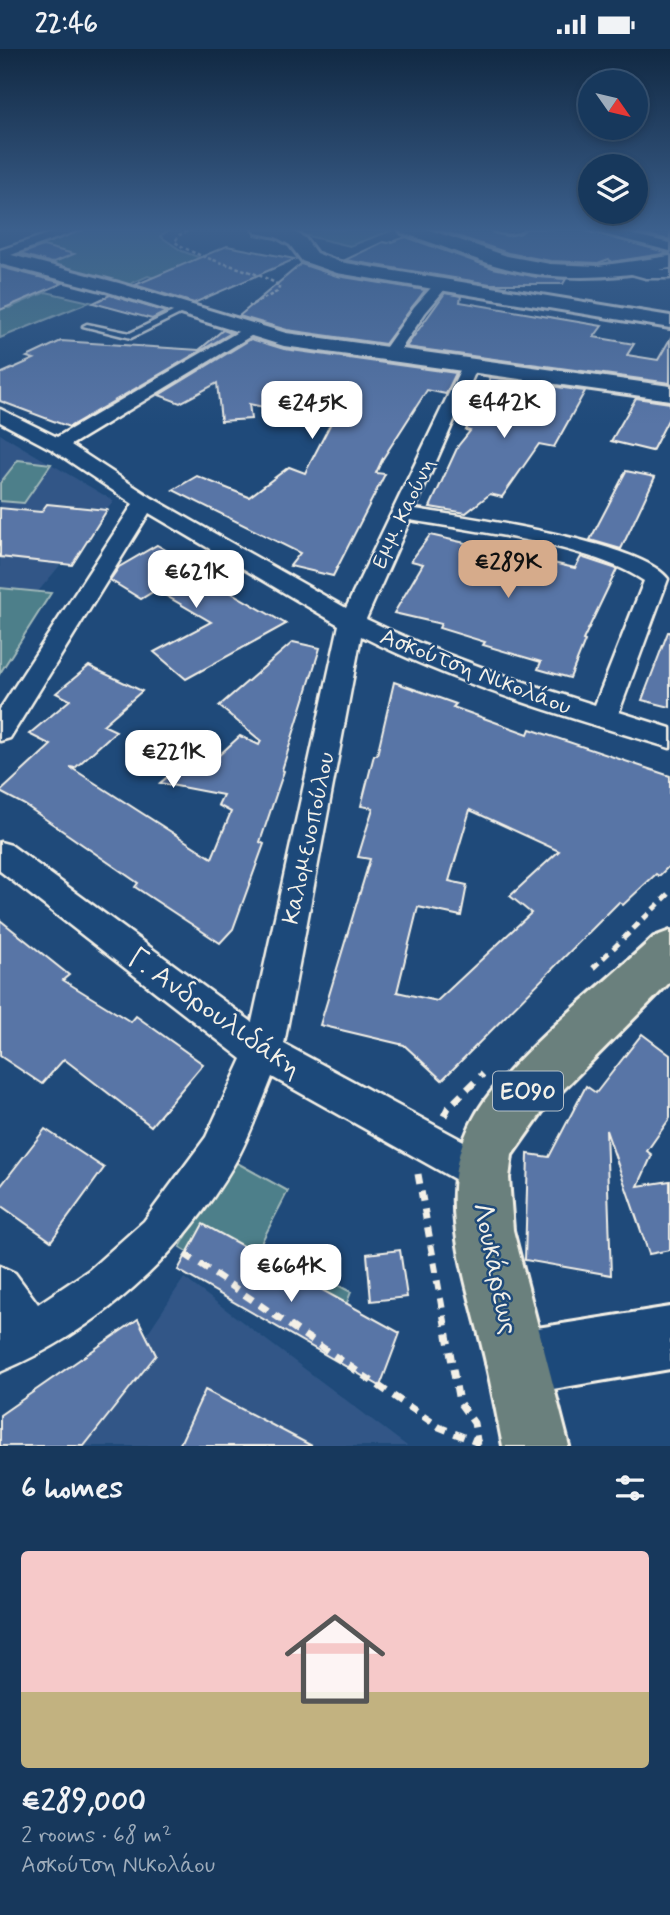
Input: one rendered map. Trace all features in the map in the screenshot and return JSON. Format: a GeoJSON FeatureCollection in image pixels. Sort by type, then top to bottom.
{"type":"FeatureCollection","features":[{"type":"Feature","properties":{"kind":"main road","name":"Λουκάρεως"},"geometry":{"type":"LineString","coordinates":[[536,1446],[481,1211],[481,1172],[485,1154],[506,1115],[546,1071],[670,951]]}},
{"type":"Feature","properties":{"kind":"street"},"geometry":{"type":"LineString","coordinates":[[135,294],[221,320],[248,331],[284,339],[670,393]]}},
{"type":"Feature","properties":{"kind":"street"},"geometry":{"type":"LineString","coordinates":[[389,354],[433,294]]}},
{"type":"Feature","properties":{"kind":"street"},"geometry":{"type":"LineString","coordinates":[[508,294],[670,322]]}},
{"type":"Feature","properties":{"kind":"street"},"geometry":{"type":"LineString","coordinates":[[58,445],[248,331]]}},
{"type":"Feature","properties":{"kind":"street","name":"Εμμ. Καούνη"},"geometry":{"type":"LineString","coordinates":[[352,622],[470,366]]}},
{"type":"Feature","properties":{"kind":"street","name":"Ασκούτση Νικολάου"},"geometry":{"type":"LineString","coordinates":[[0,415],[58,445],[145,502],[352,622],[413,652],[468,674],[603,719],[670,738]]}},
{"type":"Feature","properties":{"kind":"street"},"geometry":{"type":"LineString","coordinates":[[0,731],[145,502]]}},
{"type":"Feature","properties":{"kind":"street"},"geometry":{"type":"LineString","coordinates":[[403,513],[506,530],[648,569],[656,579],[603,719]]}},
{"type":"Feature","properties":{"kind":"street","name":"Καλομενοπούλου"},"geometry":{"type":"LineString","coordinates":[[16,1341],[104,1285],[159,1236],[220,1151],[264,1053],[352,622]]}},
{"type":"Feature","properties":{"kind":"street","name":"Γ. Ανδρουλιδάκη"},"geometry":{"type":"LineString","coordinates":[[0,854],[264,1053],[481,1172]]}},
{"type":"Feature","properties":{"kind":"street"},"geometry":{"type":"LineString","coordinates":[[0,1287],[16,1341]]}},
{"type":"Feature","properties":{"kind":"street"},"geometry":{"type":"LineString","coordinates":[[518,1363],[670,1338]]}},
{"type":"Feature","properties":{"kind":"lane"},"geometry":{"type":"LineString","coordinates":[[87,325],[131,336],[184,310]]}},
{"type":"Feature","properties":{"kind":"path"},"geometry":{"type":"LineString","coordinates":[[221,320],[272,294]]}},
{"type":"Feature","properties":{"kind":"path"},"geometry":{"type":"LineString","coordinates":[[159,1236],[439,1427],[486,1446]]}},
{"type":"Feature","properties":{"kind":"shaded area"},"geometry":{"type":"Polygon","coordinates":[[[0,434],[114,501],[0,637],[0,434]]]}},
{"type":"Feature","properties":{"kind":"shaded area"},"geometry":{"type":"Polygon","coordinates":[[[184,1278],[407,1446],[73,1446],[184,1278]]]}},
{"type":"Feature","properties":{"kind":"green space"},"geometry":{"type":"Polygon","coordinates":[[[41,294],[56,294],[90,302],[0,338],[0,306],[9,308],[41,294]]]}},
{"type":"Feature","properties":{"kind":"green space"},"geometry":{"type":"Polygon","coordinates":[[[18,460],[51,464],[24,503],[0,501],[0,483],[18,460]]]}},
{"type":"Feature","properties":{"kind":"green space"},"geometry":{"type":"Polygon","coordinates":[[[0,588],[51,593],[0,673],[0,588]]]}},
{"type":"Feature","properties":{"kind":"green space"},"geometry":{"type":"Polygon","coordinates":[[[230,1159],[288,1191],[260,1245],[351,1292],[332,1342],[180,1247],[230,1159]]]}},
{"type":"Feature","properties":{"kind":"building"},"geometry":{"type":"Polygon","coordinates":[[[0,294],[37,294],[0,310],[0,294]]]}},
{"type":"Feature","properties":{"kind":"building"},"geometry":{"type":"Polygon","coordinates":[[[165,294],[214,294],[194,303],[165,294]]]}},
{"type":"Feature","properties":{"kind":"building"},"geometry":{"type":"Polygon","coordinates":[[[265,294],[422,294],[385,344],[287,330],[239,316],[265,294]]]}},
{"type":"Feature","properties":{"kind":"building"},"geometry":{"type":"Polygon","coordinates":[[[444,294],[451,294],[461,296],[460,302],[602,326],[594,337],[634,344],[627,355],[658,360],[670,339],[670,383],[406,347],[444,294]]]}},
{"type":"Feature","properties":{"kind":"building"},"geometry":{"type":"Polygon","coordinates":[[[110,295],[166,312],[152,319],[93,303],[110,295]]]}},
{"type":"Feature","properties":{"kind":"building"},"geometry":{"type":"Polygon","coordinates":[[[223,330],[231,333],[69,427],[0,401],[0,374],[34,359],[27,357],[61,341],[199,350],[223,330]]]}},
{"type":"Feature","properties":{"kind":"building"},"geometry":{"type":"Polygon","coordinates":[[[251,339],[284,349],[456,373],[446,394],[427,390],[382,460],[376,473],[385,474],[333,576],[290,566],[300,553],[173,490],[197,476],[249,497],[289,467],[305,473],[332,421],[249,404],[251,419],[221,421],[217,383],[180,403],[159,395],[251,339]]]}},
{"type":"Feature","properties":{"kind":"building"},"geometry":{"type":"Polygon","coordinates":[[[488,377],[585,391],[554,447],[539,444],[502,497],[490,494],[466,513],[430,507],[458,446],[470,431],[466,430],[490,378],[488,377]]]}},
{"type":"Feature","properties":{"kind":"building"},"geometry":{"type":"Polygon","coordinates":[[[636,398],[670,403],[670,416],[652,451],[611,441],[636,398]]]}},
{"type":"Feature","properties":{"kind":"building"},"geometry":{"type":"Polygon","coordinates":[[[626,471],[655,477],[621,549],[590,540],[626,471]]]}},
{"type":"Feature","properties":{"kind":"building"},"geometry":{"type":"Polygon","coordinates":[[[47,504],[107,510],[72,565],[0,557],[0,508],[41,512],[47,504]]]}},
{"type":"Feature","properties":{"kind":"building"},"geometry":{"type":"Polygon","coordinates":[[[430,535],[575,568],[581,557],[617,569],[583,640],[585,641],[570,678],[538,669],[541,662],[483,645],[485,642],[439,628],[441,624],[394,613],[423,564],[411,561],[430,535]]]}},
{"type":"Feature","properties":{"kind":"building"},"geometry":{"type":"Polygon","coordinates":[[[157,545],[228,585],[223,588],[286,624],[186,679],[154,652],[211,622],[156,590],[141,599],[110,580],[119,567],[157,545]]]}},
{"type":"Feature","properties":{"kind":"building"},"geometry":{"type":"Polygon","coordinates":[[[670,632],[670,707],[642,700],[670,632]]]}},
{"type":"Feature","properties":{"kind":"building"},"geometry":{"type":"Polygon","coordinates":[[[293,642],[320,648],[260,842],[264,844],[233,929],[220,943],[135,887],[138,883],[25,805],[0,792],[51,745],[29,734],[70,700],[56,693],[89,666],[142,691],[103,725],[116,731],[75,768],[70,767],[212,858],[231,812],[218,805],[223,795],[160,783],[182,765],[204,769],[240,736],[259,745],[261,741],[219,706],[293,642]]]}},
{"type":"Feature","properties":{"kind":"building"},"geometry":{"type":"Polygon","coordinates":[[[394,682],[528,734],[530,729],[670,776],[670,865],[659,876],[656,874],[623,905],[619,902],[442,1080],[404,1045],[320,1025],[370,859],[358,857],[373,808],[361,806],[374,755],[377,755],[394,682]],[[470,810],[449,881],[467,885],[461,916],[418,907],[397,992],[437,1001],[531,913],[510,896],[559,851],[470,810]]]}},
{"type":"Feature","properties":{"kind":"building"},"geometry":{"type":"Polygon","coordinates":[[[0,920],[69,975],[63,980],[131,1022],[136,1016],[203,1064],[151,1126],[64,1059],[42,1084],[0,1056],[0,920]]]}},
{"type":"Feature","properties":{"kind":"building"},"geometry":{"type":"Polygon","coordinates":[[[642,1034],[670,1055],[670,1118],[647,1151],[652,1155],[638,1186],[670,1181],[670,1250],[649,1254],[606,1130],[611,1275],[525,1260],[528,1154],[549,1157],[586,1086],[596,1093],[642,1034]]]}},
{"type":"Feature","properties":{"kind":"building"},"geometry":{"type":"Polygon","coordinates":[[[45,1129],[104,1168],[51,1241],[0,1205],[0,1187],[45,1129]]]}},
{"type":"Feature","properties":{"kind":"building"},"geometry":{"type":"Polygon","coordinates":[[[203,1224],[400,1333],[380,1386],[178,1270],[203,1224]]]}},
{"type":"Feature","properties":{"kind":"building"},"geometry":{"type":"Polygon","coordinates":[[[400,1250],[407,1297],[371,1301],[367,1254],[400,1250]]]}},
{"type":"Feature","properties":{"kind":"building"},"geometry":{"type":"Polygon","coordinates":[[[138,1319],[156,1355],[84,1446],[0,1446],[0,1415],[138,1319]]]}},
{"type":"Feature","properties":{"kind":"building"},"geometry":{"type":"Polygon","coordinates":[[[205,1390],[312,1446],[179,1446],[205,1390]]]}}]}
